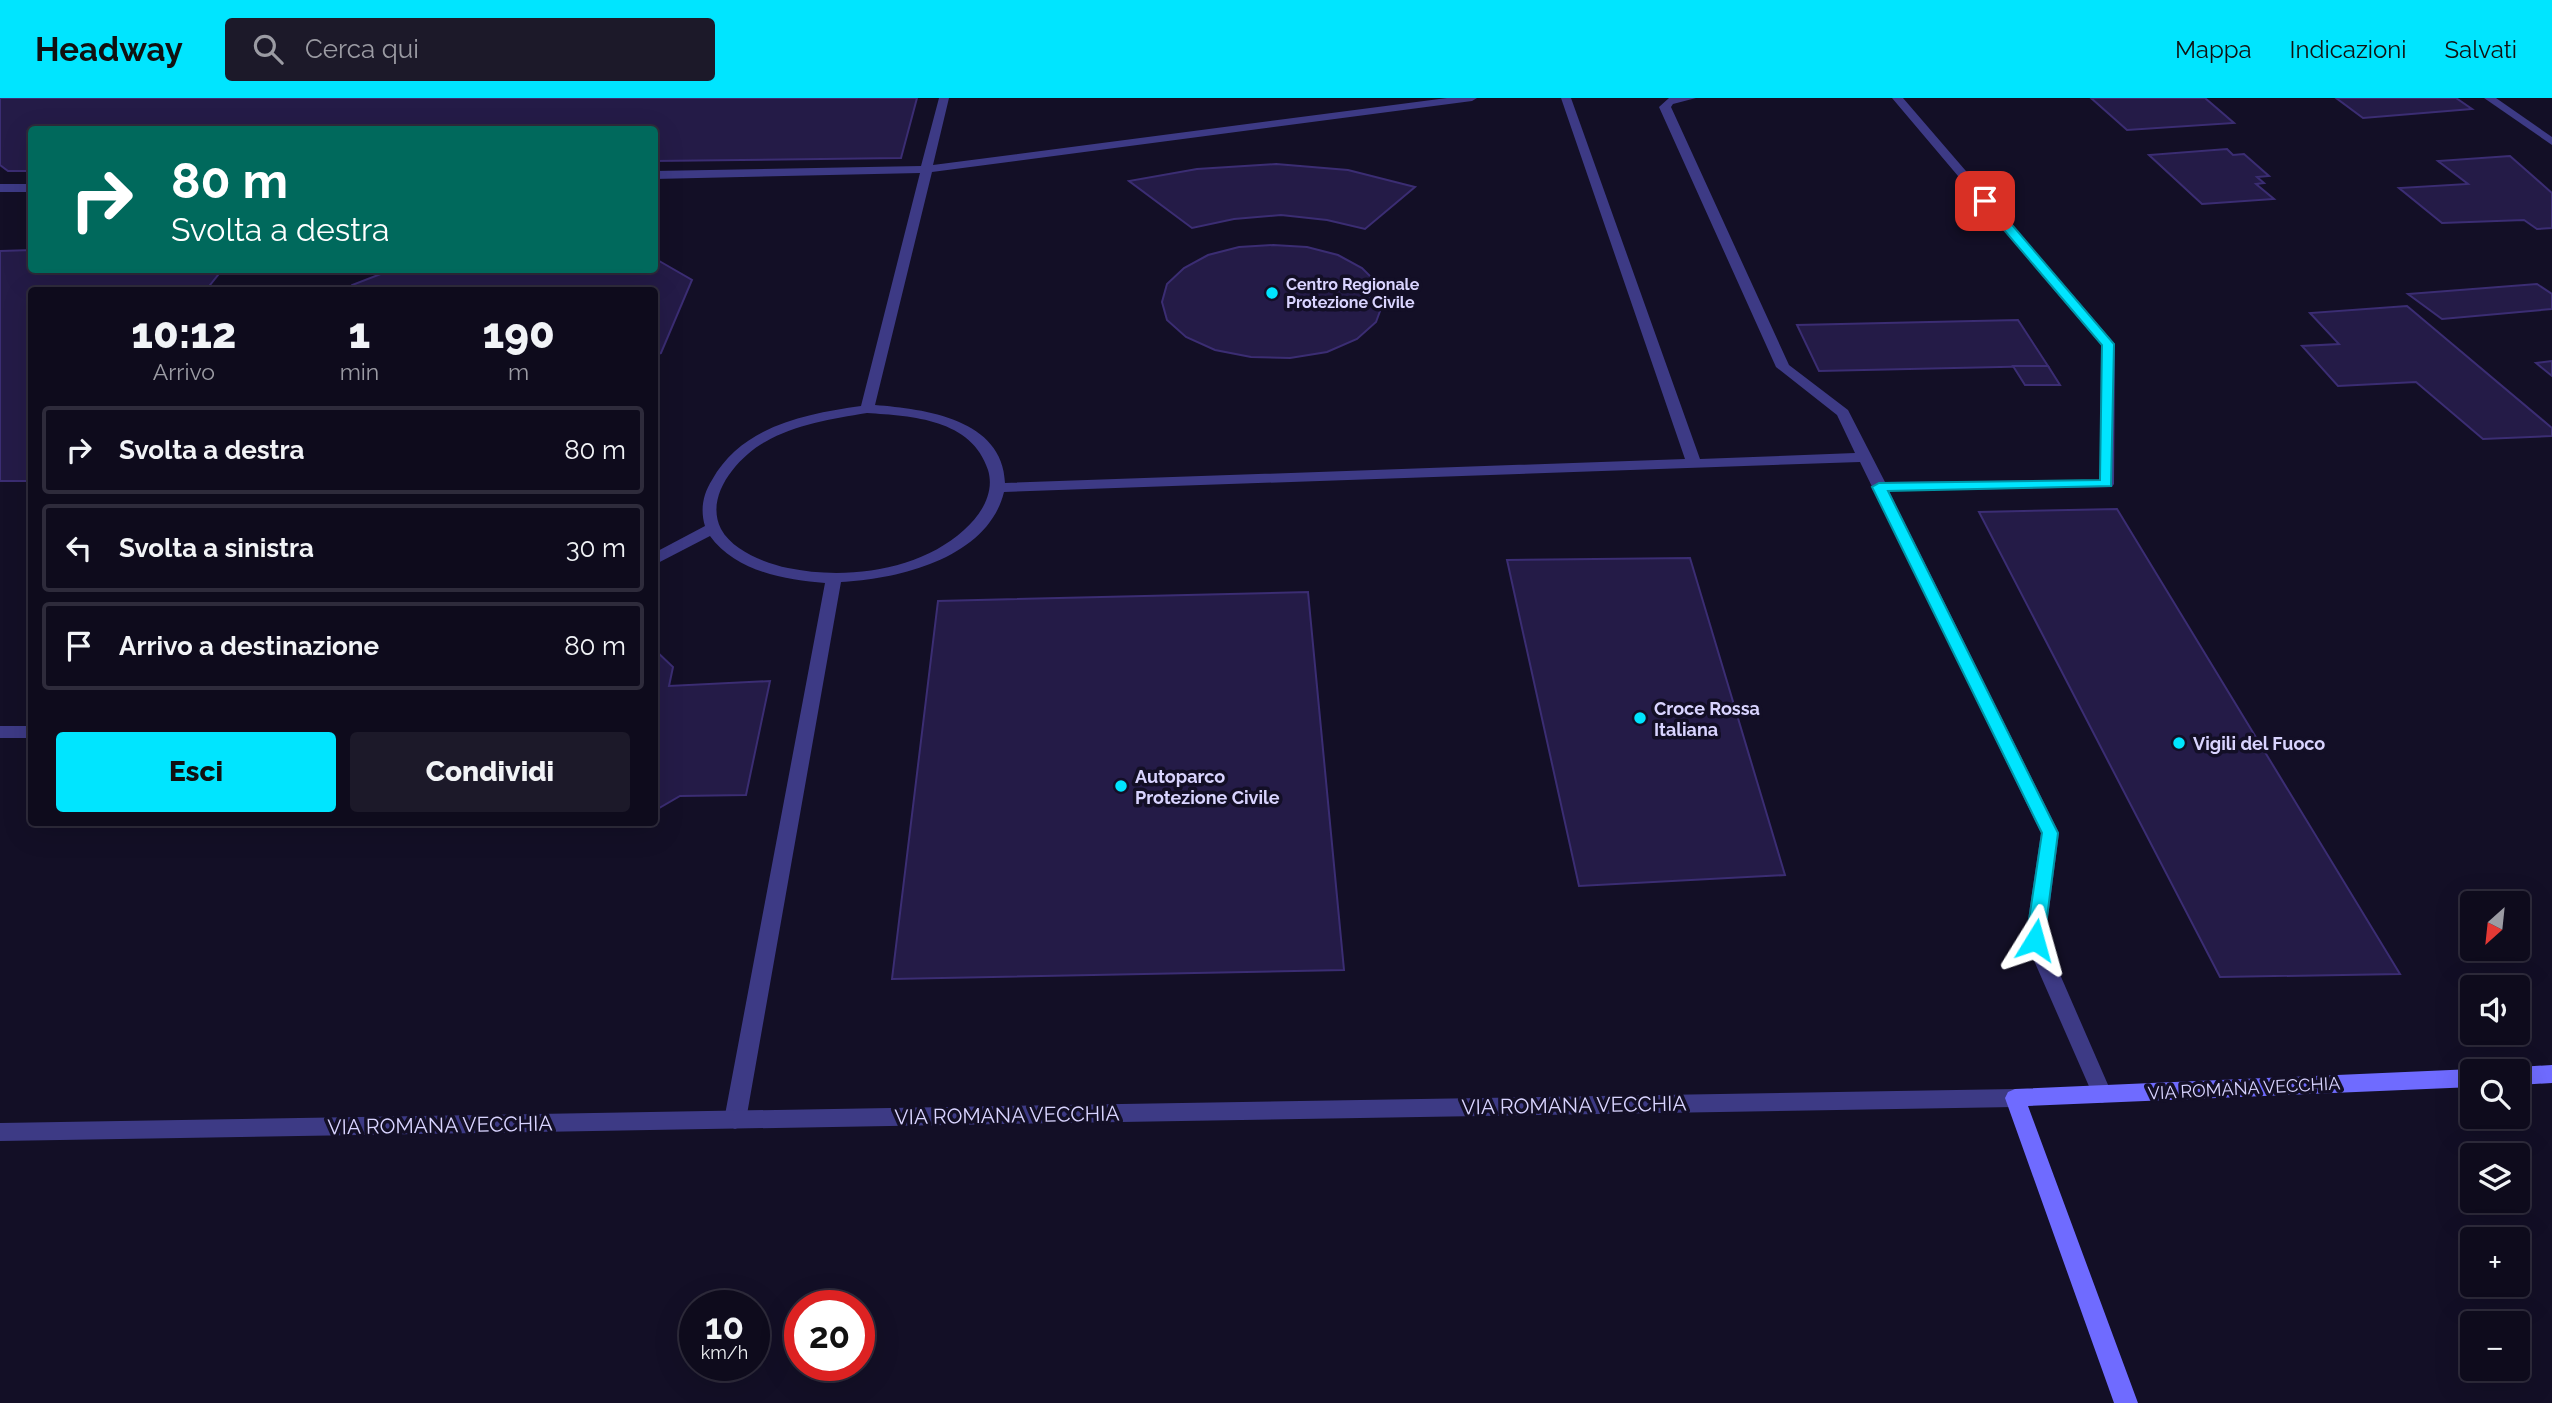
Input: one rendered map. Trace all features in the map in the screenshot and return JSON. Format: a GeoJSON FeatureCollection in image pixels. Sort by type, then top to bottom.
{"type":"FeatureCollection","features":[{"type":"Feature","properties":{"kind":"street"},"geometry":{"type":"LineString","coordinates":[[867,409],[944,98]]}},
{"type":"Feature","properties":{"kind":"street"},"geometry":{"type":"LineString","coordinates":[[658,175],[927,169],[1472,98]]}},
{"type":"Feature","properties":{"kind":"street"},"geometry":{"type":"LineString","coordinates":[[1566,98],[1694,463]]}},
{"type":"Feature","properties":{"kind":"street"},"geometry":{"type":"LineString","coordinates":[[1691,98],[1670,101],[1665,107],[1783,367],[1843,413],[2050,833],[2035,940],[2102,1094]]}},
{"type":"Feature","properties":{"kind":"street"},"geometry":{"type":"LineString","coordinates":[[1879,487],[2107,484],[2108,344],[1897,98]]}},
{"type":"Feature","properties":{"kind":"street"},"geometry":{"type":"LineString","coordinates":[[2489,98],[2507,102],[2552,142]]}},
{"type":"Feature","properties":{"kind":"street"},"geometry":{"type":"LineString","coordinates":[[0,188],[28,188]]}},
{"type":"Feature","properties":{"kind":"street"},"geometry":{"type":"LineString","coordinates":[[867,409],[911,411],[949,421],[978,439],[995,461],[999,488],[987,514],[971,531],[926,559],[882,573],[834,579],[792,576],[757,565],[730,548],[713,528],[709,500],[720,473],[745,449],[781,428],[823,415],[867,409]]}},
{"type":"Feature","properties":{"kind":"street"},"geometry":{"type":"LineString","coordinates":[[999,488],[1865,457]]}},
{"type":"Feature","properties":{"kind":"street"},"geometry":{"type":"LineString","coordinates":[[658,558],[713,528]]}},
{"type":"Feature","properties":{"kind":"street"},"geometry":{"type":"LineString","coordinates":[[735,1120],[834,579]]}},
{"type":"Feature","properties":{"kind":"street"},"geometry":{"type":"LineString","coordinates":[[0,732],[28,732]]}},
{"type":"Feature","properties":{"kind":"street"},"geometry":{"type":"LineString","coordinates":[[2530,1075],[2552,1074]]}},
{"type":"Feature","properties":{"kind":"street","name":"VIA ROMANA VECCHIA"},"geometry":{"type":"LineString","coordinates":[[0,1132],[2015,1098],[2460,1079]]}},
{"type":"Feature","properties":{"kind":"street"},"geometry":{"type":"LineString","coordinates":[[2015,1098],[2126,1403]]}},
{"type":"Feature","properties":{"kind":"building"},"geometry":{"type":"Polygon","coordinates":[[[0,98],[917,98],[901,158],[658,161],[658,126],[28,126],[28,171],[8,171],[0,165],[0,98]]]}},
{"type":"Feature","properties":{"kind":"building"},"geometry":{"type":"Polygon","coordinates":[[[2091,98],[2205,98],[2234,123],[2127,130],[2091,98]]]}},
{"type":"Feature","properties":{"kind":"building"},"geometry":{"type":"Polygon","coordinates":[[[2336,98],[2456,98],[2472,109],[2363,118],[2336,98]]]}},
{"type":"Feature","properties":{"kind":"building"},"geometry":{"type":"Polygon","coordinates":[[[2227,149],[2233,155],[2244,154],[2269,176],[2257,177],[2264,183],[2256,184],[2274,199],[2202,204],[2149,155],[2227,149]]]}},
{"type":"Feature","properties":{"kind":"building"},"geometry":{"type":"Polygon","coordinates":[[[2510,156],[2552,193],[2552,228],[2537,229],[2524,220],[2442,223],[2399,188],[2468,184],[2438,161],[2510,156]]]}},
{"type":"Feature","properties":{"kind":"building"},"geometry":{"type":"Polygon","coordinates":[[[1276,164],[1348,170],[1415,187],[1365,229],[1327,220],[1281,215],[1234,219],[1192,228],[1129,181],[1197,169],[1276,164]]]}},
{"type":"Feature","properties":{"kind":"building","name":"Centro Regionale Protezione Civile"},"geometry":{"type":"Polygon","coordinates":[[[1239,247],[1307,247],[1338,255],[1362,268],[1378,284],[1383,303],[1376,322],[1357,339],[1327,352],[1290,358],[1251,357],[1215,350],[1186,337],[1167,320],[1162,302],[1167,284],[1184,268],[1208,255],[1239,247]]]}},
{"type":"Feature","properties":{"kind":"building"},"geometry":{"type":"Polygon","coordinates":[[[28,250],[28,273],[220,273],[208,287],[28,287],[28,481],[0,481],[0,251],[28,250]]]}},
{"type":"Feature","properties":{"kind":"building"},"geometry":{"type":"Polygon","coordinates":[[[658,260],[692,280],[661,353],[658,354],[658,287],[350,287],[383,273],[658,273],[658,260]]]}},
{"type":"Feature","properties":{"kind":"building"},"geometry":{"type":"Polygon","coordinates":[[[2537,284],[2552,294],[2552,309],[2442,319],[2408,294],[2537,284]]]}},
{"type":"Feature","properties":{"kind":"building"},"geometry":{"type":"Polygon","coordinates":[[[2407,306],[2552,428],[2552,436],[2483,439],[2416,382],[2338,386],[2302,346],[2339,344],[2310,313],[2407,306]]]}},
{"type":"Feature","properties":{"kind":"building"},"geometry":{"type":"Polygon","coordinates":[[[2018,320],[2048,366],[1819,371],[1797,325],[2018,320]]]}},
{"type":"Feature","properties":{"kind":"building"},"geometry":{"type":"Polygon","coordinates":[[[2552,361],[2552,376],[2536,363],[2552,361]]]}},
{"type":"Feature","properties":{"kind":"building"},"geometry":{"type":"Polygon","coordinates":[[[2013,366],[2048,366],[2060,385],[2025,385],[2013,366]]]}},
{"type":"Feature","properties":{"kind":"building","name":"Vigili del Fuoco"},"geometry":{"type":"Polygon","coordinates":[[[2117,509],[2400,974],[2220,977],[1979,512],[2117,509]]]}},
{"type":"Feature","properties":{"kind":"building","name":"Croce Rossa Italiana"},"geometry":{"type":"Polygon","coordinates":[[[1690,558],[1785,875],[1579,886],[1507,560],[1690,558]]]}},
{"type":"Feature","properties":{"kind":"building","name":"Autoparco Protezione Civile"},"geometry":{"type":"Polygon","coordinates":[[[1308,592],[1344,970],[892,979],[938,601],[1308,592]]]}},
{"type":"Feature","properties":{"kind":"building"},"geometry":{"type":"Polygon","coordinates":[[[658,653],[673,667],[669,686],[770,681],[746,795],[680,796],[658,809],[658,653]]]}},
{"type":"Feature","properties":{"kind":"place","name":"Centro Regionale Protezione Civile"},"geometry":{"type":"Point","coordinates":[1272,293]}},
{"type":"Feature","properties":{"kind":"place","name":"Croce Rossa Italiana"},"geometry":{"type":"Point","coordinates":[1640,718]}},
{"type":"Feature","properties":{"kind":"place","name":"Vigili del Fuoco"},"geometry":{"type":"Point","coordinates":[2179,743]}},
{"type":"Feature","properties":{"kind":"place","name":"Autoparco Protezione Civile"},"geometry":{"type":"Point","coordinates":[1121,786]}},
{"type":"Feature","properties":{"kind":"route"},"geometry":{"type":"LineString","coordinates":[[1985,201],[2108,344],[2107,484],[1879,487],[2050,833],[2035,940]]}}]}
